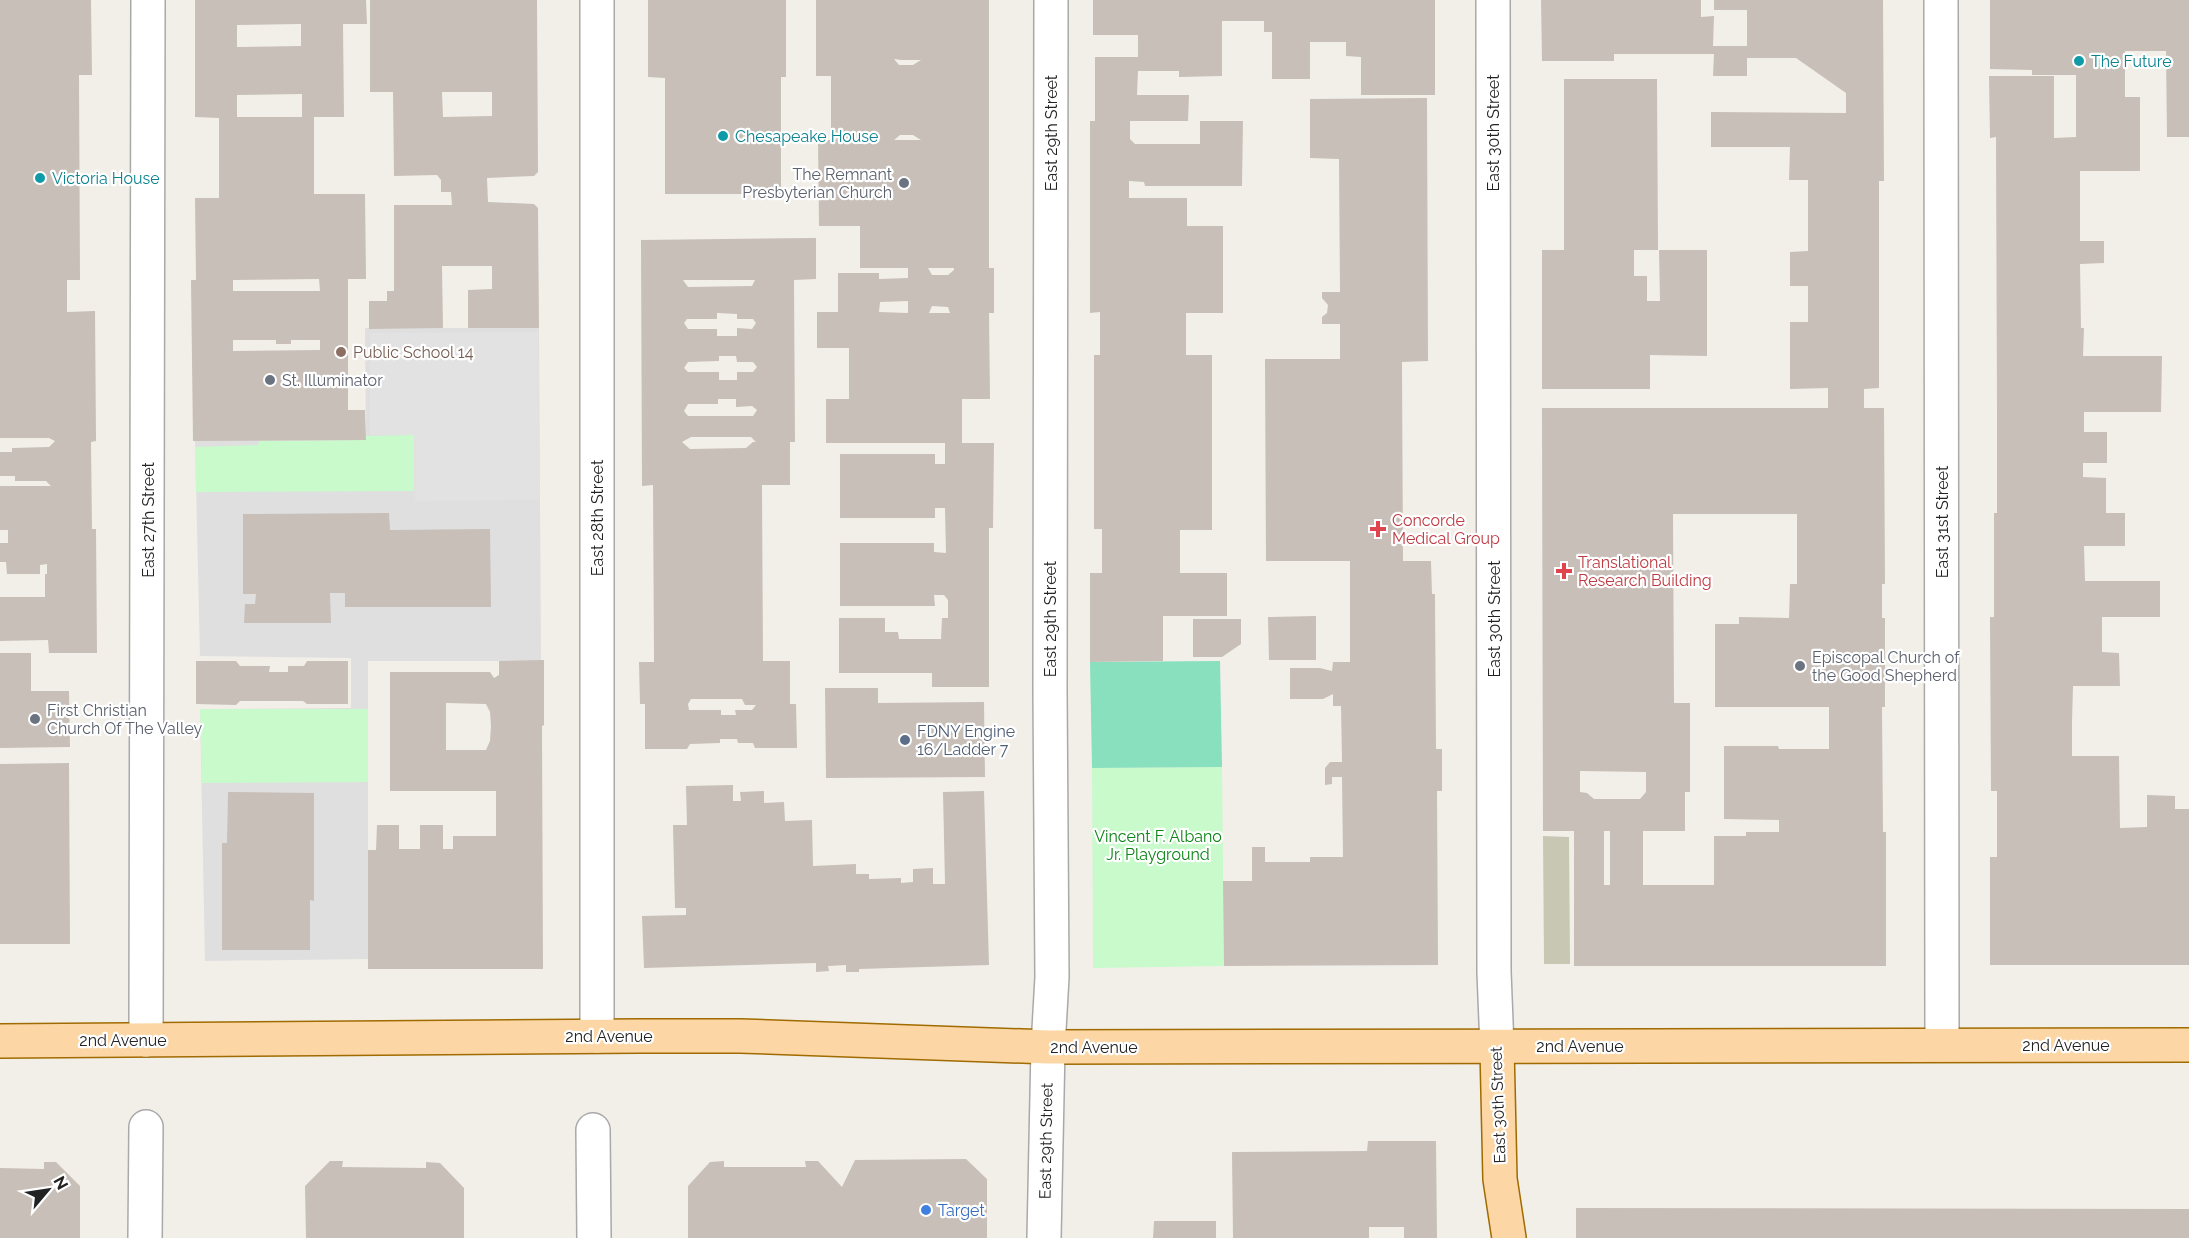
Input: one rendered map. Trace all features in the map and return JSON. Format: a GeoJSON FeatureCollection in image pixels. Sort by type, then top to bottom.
{"type":"FeatureCollection","features":[{"type":"Feature","properties":{"kind":"main road","name":"2nd Avenue"},"geometry":{"type":"LineString","coordinates":[[0,1041],[740,1036],[1048,1047],[2189,1045]]}},
{"type":"Feature","properties":{"kind":"main road","name":"East 30th Street"},"geometry":{"type":"LineString","coordinates":[[1497,1047],[1500,1179],[1509,1238]]}},
{"type":"Feature","properties":{"kind":"street","name":"East 27th Street"},"geometry":{"type":"LineString","coordinates":[[146,1040],[148,0]]}},
{"type":"Feature","properties":{"kind":"street","name":"East 28th Street"},"geometry":{"type":"LineString","coordinates":[[597,0],[597,1036]]}},
{"type":"Feature","properties":{"kind":"street","name":"East 29th Street"},"geometry":{"type":"LineString","coordinates":[[1044,1238],[1048,1047],[1052,977],[1051,0]]}},
{"type":"Feature","properties":{"kind":"street","name":"East 30th Street"},"geometry":{"type":"LineString","coordinates":[[1493,0],[1494,972],[1497,1047]]}},
{"type":"Feature","properties":{"kind":"street","name":"East 31st Street"},"geometry":{"type":"LineString","coordinates":[[1941,0],[1942,1045]]}},
{"type":"Feature","properties":{"kind":"street"},"geometry":{"type":"LineString","coordinates":[[145,1238],[146,1128]]}},
{"type":"Feature","properties":{"kind":"street"},"geometry":{"type":"LineString","coordinates":[[593,1130],[594,1238]]}},
{"type":"Feature","properties":{"kind":"shaded area"},"geometry":{"type":"Polygon","coordinates":[[[365,328],[539,328],[541,661],[368,661],[368,959],[205,961],[200,709],[351,708],[351,658],[200,656],[195,441],[366,440],[365,328]]]}},
{"type":"Feature","properties":{"kind":"shaded area"},"geometry":{"type":"Polygon","coordinates":[[[538,332],[540,500],[415,501],[414,435],[370,435],[370,333],[538,332]]]}},
{"type":"Feature","properties":{"kind":"shaded area"},"geometry":{"type":"Polygon","coordinates":[[[1543,836],[1569,837],[1570,964],[1544,964],[1543,836]]]}},
{"type":"Feature","properties":{"kind":"green space"},"geometry":{"type":"Polygon","coordinates":[[[414,435],[414,491],[196,492],[195,447],[258,445],[259,441],[366,440],[366,436],[414,435]]]}},
{"type":"Feature","properties":{"kind":"green space"},"geometry":{"type":"Polygon","coordinates":[[[1220,661],[1222,767],[1092,768],[1090,662],[1220,661]]]}},
{"type":"Feature","properties":{"kind":"green space"},"geometry":{"type":"Polygon","coordinates":[[[200,709],[368,709],[368,782],[202,783],[200,709]]]}},
{"type":"Feature","properties":{"kind":"green space","name":"Vincent F. Albano Jr. Playground"},"geometry":{"type":"Polygon","coordinates":[[[1222,767],[1224,966],[1093,968],[1092,768],[1222,767]]]}},
{"type":"Feature","properties":{"kind":"building"},"geometry":{"type":"Polygon","coordinates":[[[0,0],[91,0],[92,75],[79,75],[80,280],[67,280],[67,312],[95,311],[96,441],[91,442],[92,529],[96,529],[97,653],[49,653],[48,640],[0,641],[0,597],[45,597],[47,564],[40,565],[40,574],[7,574],[6,562],[0,562],[0,543],[8,543],[8,530],[0,530],[0,486],[51,486],[46,481],[15,481],[15,476],[0,476],[0,452],[12,452],[12,448],[49,447],[55,441],[49,438],[0,438],[0,0]]]}},
{"type":"Feature","properties":{"kind":"building"},"geometry":{"type":"Polygon","coordinates":[[[195,0],[366,0],[367,24],[343,24],[344,117],[314,117],[314,194],[365,194],[366,279],[348,279],[348,410],[365,410],[366,440],[193,441],[191,280],[196,280],[195,198],[219,198],[219,118],[195,117],[195,0]],[[301,24],[237,25],[237,47],[301,46],[301,24]],[[302,94],[237,95],[237,117],[302,117],[302,94]],[[319,279],[233,280],[233,291],[320,291],[319,279]],[[233,340],[233,351],[320,350],[320,340],[291,340],[291,344],[276,344],[276,340],[233,340]]]}},
{"type":"Feature","properties":{"kind":"building"},"geometry":{"type":"Polygon","coordinates":[[[370,0],[537,0],[538,172],[534,176],[487,178],[488,202],[534,204],[538,208],[539,328],[468,328],[468,290],[492,289],[492,266],[442,266],[443,328],[369,329],[369,301],[387,301],[387,291],[394,291],[394,205],[452,205],[451,192],[441,192],[441,180],[437,175],[394,176],[393,92],[370,92],[370,0]],[[442,92],[443,117],[492,116],[492,92],[442,92]]]}},
{"type":"Feature","properties":{"kind":"building","name":"Chesapeake House"},"geometry":{"type":"Polygon","coordinates":[[[648,0],[786,0],[786,77],[781,77],[781,194],[665,194],[665,78],[648,77],[648,0]]]}},
{"type":"Feature","properties":{"kind":"building"},"geometry":{"type":"Polygon","coordinates":[[[816,0],[989,0],[989,268],[994,268],[994,313],[989,313],[990,399],[962,399],[962,443],[994,443],[993,528],[989,528],[989,687],[932,687],[932,673],[839,673],[839,618],[885,618],[885,632],[898,632],[899,639],[941,639],[942,618],[948,618],[948,600],[944,595],[934,595],[935,606],[840,606],[840,543],[934,543],[934,552],[946,553],[945,508],[935,508],[935,518],[840,518],[840,454],[935,454],[935,464],[945,464],[945,443],[826,443],[826,399],[849,399],[849,348],[817,348],[817,312],[838,312],[838,273],[879,273],[879,279],[908,278],[908,268],[860,268],[860,226],[819,226],[818,140],[831,140],[831,76],[816,76],[816,0]],[[894,59],[899,65],[913,65],[921,60],[894,59]],[[900,135],[894,140],[921,140],[913,135],[900,135]],[[928,268],[932,275],[948,275],[954,268],[928,268]],[[908,301],[880,302],[879,312],[908,313],[908,301]],[[932,306],[929,313],[950,313],[948,307],[932,306]]]}},
{"type":"Feature","properties":{"kind":"building"},"geometry":{"type":"Polygon","coordinates":[[[1093,0],[1435,0],[1435,95],[1361,95],[1361,57],[1346,56],[1346,42],[1310,42],[1310,79],[1272,79],[1272,32],[1264,32],[1264,21],[1222,21],[1222,76],[1179,77],[1179,71],[1138,71],[1137,95],[1189,95],[1188,121],[1130,121],[1130,139],[1135,144],[1200,144],[1200,121],[1243,121],[1242,186],[1145,186],[1144,182],[1129,181],[1129,198],[1187,198],[1187,226],[1223,226],[1223,313],[1186,313],[1186,355],[1212,355],[1212,530],[1180,530],[1180,573],[1227,573],[1227,616],[1163,616],[1163,661],[1090,662],[1090,573],[1102,573],[1102,529],[1094,529],[1094,355],[1100,355],[1100,312],[1090,313],[1090,121],[1095,121],[1095,57],[1138,57],[1138,35],[1093,35],[1093,0]]]}},
{"type":"Feature","properties":{"kind":"building"},"geometry":{"type":"Polygon","coordinates":[[[1541,0],[1701,0],[1701,17],[1714,16],[1713,46],[1747,46],[1747,10],[1714,10],[1714,0],[1883,0],[1884,181],[1879,181],[1879,388],[1864,389],[1864,408],[1884,408],[1885,584],[1882,584],[1882,618],[1885,618],[1885,707],[1882,707],[1883,832],[1886,832],[1886,966],[1574,966],[1574,831],[1543,831],[1542,408],[1828,408],[1828,388],[1790,389],[1790,322],[1808,322],[1808,286],[1790,286],[1790,252],[1808,251],[1808,180],[1789,180],[1790,147],[1711,147],[1711,112],[1846,113],[1846,93],[1796,58],[1747,58],[1747,76],[1713,76],[1714,54],[1614,54],[1614,61],[1542,61],[1541,0]],[[1673,514],[1674,703],[1690,703],[1690,792],[1685,792],[1685,831],[1643,831],[1643,885],[1714,885],[1714,836],[1746,836],[1746,832],[1779,832],[1779,820],[1724,819],[1724,746],[1829,749],[1829,707],[1715,707],[1715,624],[1739,624],[1739,617],[1789,618],[1790,584],[1797,584],[1797,514],[1673,514]],[[1580,771],[1580,792],[1587,793],[1594,799],[1640,799],[1646,792],[1646,772],[1580,771]],[[1604,831],[1604,885],[1610,885],[1610,831],[1604,831]]]}},
{"type":"Feature","properties":{"kind":"building"},"geometry":{"type":"Polygon","coordinates":[[[1990,0],[2189,0],[2189,137],[2167,137],[2166,51],[2125,51],[2125,97],[2140,97],[2140,171],[2080,171],[2080,241],[2104,241],[2104,263],[2080,264],[2081,328],[2084,328],[2083,356],[2162,356],[2161,412],[2084,412],[2084,432],[2107,432],[2107,463],[2083,463],[2083,477],[2106,478],[2106,513],[2125,513],[2125,546],[2084,546],[2085,581],[2160,581],[2160,617],[2102,617],[2102,652],[2119,653],[2120,686],[2073,686],[2072,756],[2119,756],[2120,828],[2147,827],[2147,795],[2175,796],[2175,809],[2189,809],[2189,965],[1990,965],[1990,857],[1997,857],[1997,791],[1991,791],[1990,617],[1994,617],[1997,413],[1996,137],[1990,138],[1989,76],[2054,76],[2054,138],[2076,137],[2076,75],[2032,75],[2032,70],[1990,69],[1990,0]]]}},
{"type":"Feature","properties":{"kind":"building"},"geometry":{"type":"Polygon","coordinates":[[[1564,79],[1657,79],[1658,250],[1634,250],[1634,276],[1647,276],[1647,301],[1660,301],[1659,250],[1707,250],[1707,356],[1650,355],[1650,389],[1542,389],[1542,250],[1564,250],[1564,79]]]}},
{"type":"Feature","properties":{"kind":"building"},"geometry":{"type":"Polygon","coordinates":[[[1427,98],[1428,361],[1402,362],[1403,561],[1431,561],[1432,594],[1435,594],[1436,749],[1442,749],[1442,791],[1437,791],[1438,965],[1224,966],[1223,881],[1252,881],[1252,847],[1265,847],[1265,862],[1310,862],[1310,857],[1343,857],[1342,777],[1332,777],[1332,784],[1325,785],[1325,768],[1330,762],[1342,762],[1341,706],[1333,706],[1333,694],[1323,699],[1290,699],[1290,668],[1320,668],[1332,671],[1333,662],[1350,662],[1350,561],[1266,561],[1265,359],[1340,359],[1340,324],[1322,324],[1322,317],[1327,313],[1328,305],[1322,298],[1322,292],[1340,292],[1339,159],[1310,158],[1310,99],[1427,98]]]}},
{"type":"Feature","properties":{"kind":"building"},"geometry":{"type":"Polygon","coordinates":[[[816,238],[816,279],[794,280],[795,442],[790,442],[790,485],[762,485],[763,661],[790,661],[790,704],[796,704],[797,748],[755,748],[753,743],[738,743],[737,739],[720,739],[720,743],[690,744],[687,749],[645,749],[645,704],[640,704],[639,662],[654,662],[653,485],[642,486],[641,240],[816,238]],[[683,280],[688,287],[752,286],[755,280],[683,280]],[[717,313],[717,319],[687,319],[684,323],[688,329],[717,329],[717,336],[737,336],[737,328],[752,329],[756,323],[753,319],[737,319],[737,314],[717,313]],[[719,356],[719,361],[688,362],[684,368],[688,372],[719,372],[719,380],[737,380],[737,372],[753,372],[757,367],[753,362],[737,362],[736,356],[719,356]],[[718,399],[718,404],[688,404],[684,411],[688,416],[753,416],[757,410],[752,406],[736,407],[736,399],[718,399]],[[691,437],[682,442],[690,449],[746,448],[756,442],[751,437],[691,437]],[[691,699],[688,704],[689,710],[721,710],[721,715],[736,715],[735,710],[752,710],[756,705],[745,705],[742,699],[691,699]]]}},
{"type":"Feature","properties":{"kind":"building"},"geometry":{"type":"Polygon","coordinates":[[[389,513],[390,530],[490,529],[491,607],[345,607],[345,593],[330,593],[331,623],[244,623],[245,604],[255,604],[256,594],[243,594],[243,514],[389,513]]]}},
{"type":"Feature","properties":{"kind":"building"},"geometry":{"type":"Polygon","coordinates":[[[1316,616],[1316,660],[1269,660],[1268,617],[1316,616]]]}},
{"type":"Feature","properties":{"kind":"building"},"geometry":{"type":"Polygon","coordinates":[[[1193,619],[1241,619],[1241,644],[1222,657],[1193,657],[1193,619]]]}},
{"type":"Feature","properties":{"kind":"building","name":"First Christian Church Of The Valley"},"geometry":{"type":"Polygon","coordinates":[[[0,653],[31,653],[31,691],[69,691],[70,747],[0,748],[0,653]]]}},
{"type":"Feature","properties":{"kind":"building"},"geometry":{"type":"Polygon","coordinates":[[[544,660],[543,969],[368,969],[368,850],[376,850],[377,825],[399,825],[399,849],[420,849],[420,825],[443,825],[443,849],[453,849],[453,836],[496,836],[496,791],[390,791],[390,672],[490,672],[494,678],[499,675],[499,661],[544,660]],[[446,703],[446,750],[486,750],[490,741],[491,726],[490,712],[486,704],[446,703]]]}},
{"type":"Feature","properties":{"kind":"building"},"geometry":{"type":"Polygon","coordinates":[[[196,661],[236,661],[240,666],[270,666],[269,672],[288,672],[288,666],[304,666],[307,661],[348,661],[348,704],[240,701],[236,705],[196,704],[196,661]]]}},
{"type":"Feature","properties":{"kind":"building","name":"FDNY Engine 16/Ladder 7"},"geometry":{"type":"Polygon","coordinates":[[[825,688],[878,688],[878,703],[984,702],[985,777],[826,778],[825,688]]]}},
{"type":"Feature","properties":{"kind":"building"},"geometry":{"type":"Polygon","coordinates":[[[69,763],[70,944],[0,944],[0,764],[69,763]]]}},
{"type":"Feature","properties":{"kind":"building"},"geometry":{"type":"Polygon","coordinates":[[[733,785],[733,801],[741,801],[740,792],[764,791],[764,803],[784,802],[785,821],[812,820],[813,866],[856,864],[856,874],[869,874],[869,879],[901,878],[901,883],[913,882],[913,869],[933,868],[933,884],[945,884],[943,792],[984,791],[989,965],[859,969],[859,972],[846,972],[846,965],[828,966],[829,971],[816,972],[816,963],[644,968],[642,916],[686,915],[686,908],[675,908],[673,825],[687,825],[686,786],[733,785]]]}},
{"type":"Feature","properties":{"kind":"building"},"geometry":{"type":"Polygon","coordinates":[[[228,792],[314,793],[314,901],[310,900],[310,950],[222,950],[222,843],[227,843],[228,792]]]}},
{"type":"Feature","properties":{"kind":"building"},"geometry":{"type":"Polygon","coordinates":[[[1368,1141],[1436,1141],[1437,1238],[1404,1238],[1404,1227],[1369,1227],[1369,1238],[1233,1238],[1232,1152],[1367,1151],[1368,1141]]]}},
{"type":"Feature","properties":{"kind":"building"},"geometry":{"type":"Polygon","coordinates":[[[966,1159],[987,1179],[987,1238],[688,1238],[688,1186],[710,1162],[724,1161],[724,1167],[806,1167],[805,1161],[818,1161],[842,1187],[855,1160],[966,1159]]]}},
{"type":"Feature","properties":{"kind":"building"},"geometry":{"type":"Polygon","coordinates":[[[330,1161],[343,1161],[342,1167],[426,1168],[426,1162],[440,1163],[464,1188],[464,1238],[306,1238],[305,1186],[330,1161]]]}},
{"type":"Feature","properties":{"kind":"building"},"geometry":{"type":"Polygon","coordinates":[[[44,1162],[56,1162],[80,1186],[80,1238],[0,1238],[0,1168],[44,1169],[44,1162]]]}},
{"type":"Feature","properties":{"kind":"building"},"geometry":{"type":"Polygon","coordinates":[[[1576,1208],[2189,1209],[2189,1238],[1576,1238],[1576,1208]]]}},
{"type":"Feature","properties":{"kind":"building"},"geometry":{"type":"Polygon","coordinates":[[[1154,1221],[1216,1221],[1216,1238],[1153,1238],[1154,1221]]]}},
{"type":"Feature","properties":{"kind":"place","name":"The Future"},"geometry":{"type":"Point","coordinates":[2079,61]}},
{"type":"Feature","properties":{"kind":"place","name":"Chesapeake House"},"geometry":{"type":"Point","coordinates":[723,136]}},
{"type":"Feature","properties":{"kind":"place","name":"Victoria House"},"geometry":{"type":"Point","coordinates":[40,178]}},
{"type":"Feature","properties":{"kind":"place","name":"The Remnant Presbyterian Church"},"geometry":{"type":"Point","coordinates":[904,183]}},
{"type":"Feature","properties":{"kind":"place","name":"Public School 14"},"geometry":{"type":"Point","coordinates":[341,352]}},
{"type":"Feature","properties":{"kind":"place","name":"St. Illuminator"},"geometry":{"type":"Point","coordinates":[270,380]}},
{"type":"Feature","properties":{"kind":"place","name":"Concorde Medical Group"},"geometry":{"type":"Point","coordinates":[1378,529]}},
{"type":"Feature","properties":{"kind":"place","name":"Translational Research Building"},"geometry":{"type":"Point","coordinates":[1564,571]}},
{"type":"Feature","properties":{"kind":"place","name":"Episcopal Church of the Good Shepherd"},"geometry":{"type":"Point","coordinates":[1800,666]}},
{"type":"Feature","properties":{"kind":"place","name":"First Christian Church Of The Valley"},"geometry":{"type":"Point","coordinates":[35,719]}},
{"type":"Feature","properties":{"kind":"place","name":"FDNY Engine 16/Ladder 7"},"geometry":{"type":"Point","coordinates":[905,740]}},
{"type":"Feature","properties":{"kind":"place","name":"Target"},"geometry":{"type":"Point","coordinates":[926,1210]}}]}
